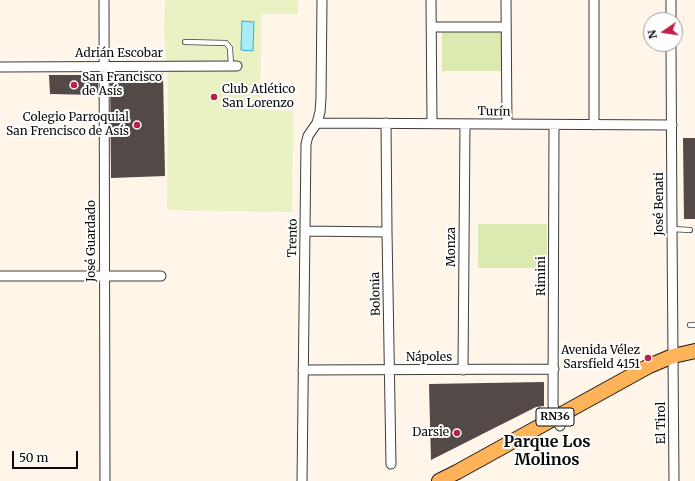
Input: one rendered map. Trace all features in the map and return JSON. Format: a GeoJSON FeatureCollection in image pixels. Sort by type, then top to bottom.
{"type":"FeatureCollection","features":[{"type":"Feature","properties":{"kind":"main road","name":"RN36"},"geometry":{"type":"LineString","coordinates":[[461,481],[649,366],[673,360],[695,351]]}},
{"type":"Feature","properties":{"kind":"main road","name":"RN36"},"geometry":{"type":"LineString","coordinates":[[673,360],[695,360]]}},
{"type":"Feature","properties":{"kind":"main road","name":"RN36"},"geometry":{"type":"LineString","coordinates":[[440,481],[558,421]]}},
{"type":"Feature","properties":{"kind":"street","name":"José Guardado"},"geometry":{"type":"LineString","coordinates":[[104,0],[105,481]]}},
{"type":"Feature","properties":{"kind":"street","name":"Trento"},"geometry":{"type":"LineString","coordinates":[[302,481],[306,144],[308,136],[317,123],[320,112],[322,0]]}},
{"type":"Feature","properties":{"kind":"street"},"geometry":{"type":"LineString","coordinates":[[431,0],[432,123]]}},
{"type":"Feature","properties":{"kind":"street"},"geometry":{"type":"LineString","coordinates":[[506,0],[507,124]]}},
{"type":"Feature","properties":{"kind":"street"},"geometry":{"type":"LineString","coordinates":[[594,0],[594,125]]}},
{"type":"Feature","properties":{"kind":"street"},"geometry":{"type":"LineString","coordinates":[[671,0],[671,12]]}},
{"type":"Feature","properties":{"kind":"street"},"geometry":{"type":"LineString","coordinates":[[432,27],[506,27]]}},
{"type":"Feature","properties":{"kind":"street","name":"José Benati"},"geometry":{"type":"LineString","coordinates":[[671,52],[673,360]]}},
{"type":"Feature","properties":{"kind":"street","name":"Adrián Escobar"},"geometry":{"type":"LineString","coordinates":[[0,67],[234,66]]}},
{"type":"Feature","properties":{"kind":"street","name":"Turín"},"geometry":{"type":"LineString","coordinates":[[317,123],[672,125]]}},
{"type":"Feature","properties":{"kind":"street","name":"Bolonia"},"geometry":{"type":"LineString","coordinates":[[386,123],[390,464]]}},
{"type":"Feature","properties":{"kind":"street","name":"Monza"},"geometry":{"type":"LineString","coordinates":[[463,370],[465,124]]}},
{"type":"Feature","properties":{"kind":"street","name":"Rimini"},"geometry":{"type":"LineString","coordinates":[[554,125],[553,405],[558,421]]}},
{"type":"Feature","properties":{"kind":"street"},"geometry":{"type":"LineString","coordinates":[[305,231],[387,232]]}},
{"type":"Feature","properties":{"kind":"street"},"geometry":{"type":"LineString","coordinates":[[0,276],[161,276]]}},
{"type":"Feature","properties":{"kind":"street","name":"El Tirol"},"geometry":{"type":"LineString","coordinates":[[673,360],[674,481]]}},
{"type":"Feature","properties":{"kind":"street","name":"Nápoles"},"geometry":{"type":"LineString","coordinates":[[303,370],[554,369]]}},
{"type":"Feature","properties":{"kind":"lane"},"geometry":{"type":"LineString","coordinates":[[185,42],[226,43],[230,48],[234,66]]}},
{"type":"Feature","properties":{"kind":"lane"},"geometry":{"type":"LineString","coordinates":[[672,230],[690,230]]}},
{"type":"Feature","properties":{"kind":"green space","name":"Club Atlético San Lorenzo"},"geometry":{"type":"Polygon","coordinates":[[[165,0],[298,0],[298,14],[261,14],[260,110],[293,111],[292,212],[167,210],[168,83],[164,32],[165,0]]]}},
{"type":"Feature","properties":{"kind":"green space"},"geometry":{"type":"Polygon","coordinates":[[[442,29],[504,29],[504,71],[442,71],[442,29]]]}},
{"type":"Feature","properties":{"kind":"green space"},"geometry":{"type":"Polygon","coordinates":[[[478,224],[547,224],[547,268],[478,268],[478,224]]]}},
{"type":"Feature","properties":{"kind":"water"},"geometry":{"type":"Polygon","coordinates":[[[242,21],[254,22],[253,51],[241,50],[242,21]]]}},
{"type":"Feature","properties":{"kind":"building","name":"Colegio Parroquial San Frencisco de Asís"},"geometry":{"type":"Polygon","coordinates":[[[163,73],[165,176],[111,178],[110,74],[163,73]]]}},
{"type":"Feature","properties":{"kind":"building","name":"San Francisco de Asís"},"geometry":{"type":"Polygon","coordinates":[[[49,75],[98,75],[98,95],[50,94],[49,75]]]}},
{"type":"Feature","properties":{"kind":"building"},"geometry":{"type":"Polygon","coordinates":[[[683,138],[695,138],[695,219],[684,219],[683,138]]]}},
{"type":"Feature","properties":{"kind":"building","name":"Darsie"},"geometry":{"type":"Polygon","coordinates":[[[544,382],[544,406],[536,407],[431,460],[429,384],[544,382]]]}},
{"type":"Feature","properties":{"kind":"place","name":"San Francisco de Asís"},"geometry":{"type":"Point","coordinates":[74,85]}},
{"type":"Feature","properties":{"kind":"place","name":"Club Atlético San Lorenzo"},"geometry":{"type":"Point","coordinates":[214,97]}},
{"type":"Feature","properties":{"kind":"place","name":"Colegio Parroquial San Frencisco de Asís"},"geometry":{"type":"Point","coordinates":[137,125]}},
{"type":"Feature","properties":{"kind":"place","name":"Avenida Vélez Sarsfield 4151"},"geometry":{"type":"Point","coordinates":[648,358]}},
{"type":"Feature","properties":{"kind":"place","name":"Darsie"},"geometry":{"type":"Point","coordinates":[457,433]}},
{"type":"Feature","properties":{"kind":"district","name":"Parque Los Molinos"},"geometry":{"type":"Point","coordinates":[547,451]}}]}
